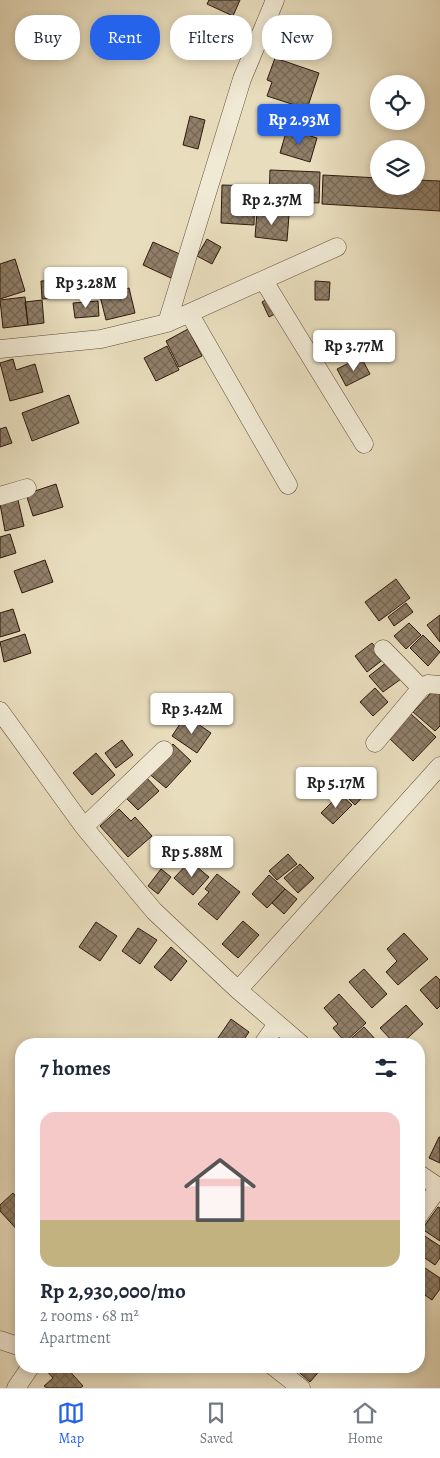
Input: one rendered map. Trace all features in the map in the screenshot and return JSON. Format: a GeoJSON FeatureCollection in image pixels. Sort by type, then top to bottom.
{"type":"FeatureCollection","features":[{"type":"Feature","properties":{"kind":"street"},"geometry":{"type":"LineString","coordinates":[[167,323],[242,79],[275,0]]}},
{"type":"Feature","properties":{"kind":"street"},"geometry":{"type":"LineString","coordinates":[[1,345],[101,339],[167,323],[337,247]]}},
{"type":"Feature","properties":{"kind":"street"},"geometry":{"type":"LineString","coordinates":[[264,281],[364,444]]}},
{"type":"Feature","properties":{"kind":"street"},"geometry":{"type":"LineString","coordinates":[[189,313],[288,485]]}},
{"type":"Feature","properties":{"kind":"street"},"geometry":{"type":"LineString","coordinates":[[0,496],[27,488]]}},
{"type":"Feature","properties":{"kind":"street"},"geometry":{"type":"LineString","coordinates":[[382,649],[420,688]]}},
{"type":"Feature","properties":{"kind":"street"},"geometry":{"type":"LineString","coordinates":[[375,743],[420,688],[428,684],[440,685]]}},
{"type":"Feature","properties":{"kind":"street"},"geometry":{"type":"LineString","coordinates":[[0,711],[84,827],[154,911],[238,990],[294,1038]]}},
{"type":"Feature","properties":{"kind":"street"},"geometry":{"type":"LineString","coordinates":[[84,827],[164,750]]}},
{"type":"Feature","properties":{"kind":"street"},"geometry":{"type":"LineString","coordinates":[[238,990],[440,766]]}},
{"type":"Feature","properties":{"kind":"street"},"geometry":{"type":"LineString","coordinates":[[267,1038],[277,1024]]}},
{"type":"Feature","properties":{"kind":"street"},"geometry":{"type":"LineString","coordinates":[[425,1178],[440,1188],[425,1207]]}},
{"type":"Feature","properties":{"kind":"street"},"geometry":{"type":"LineString","coordinates":[[0,1340],[15,1345]]}},
{"type":"Feature","properties":{"kind":"street"},"geometry":{"type":"LineString","coordinates":[[16,1388],[26,1373]]}},
{"type":"Feature","properties":{"kind":"street"},"geometry":{"type":"LineString","coordinates":[[282,1373],[301,1388]]}},
{"type":"Feature","properties":{"kind":"building"},"geometry":{"type":"Polygon","coordinates":[[[209,0],[240,0],[233,15],[207,4],[209,0]]]}},
{"type":"Feature","properties":{"kind":"building"},"geometry":{"type":"Polygon","coordinates":[[[274,60],[281,60],[319,73],[307,109],[267,96],[272,82],[267,80],[274,60]]]}},
{"type":"Feature","properties":{"kind":"building"},"geometry":{"type":"Polygon","coordinates":[[[190,116],[205,120],[198,149],[183,145],[190,116]]]}},
{"type":"Feature","properties":{"kind":"building"},"geometry":{"type":"Polygon","coordinates":[[[287,129],[317,138],[310,162],[280,153],[287,129]]]}},
{"type":"Feature","properties":{"kind":"building"},"geometry":{"type":"Polygon","coordinates":[[[270,170],[320,172],[319,203],[269,201],[270,170]]]}},
{"type":"Feature","properties":{"kind":"building"},"geometry":{"type":"Polygon","coordinates":[[[323,175],[370,178],[370,195],[425,195],[425,180],[440,181],[440,211],[322,204],[323,175]]]}},
{"type":"Feature","properties":{"kind":"building"},"geometry":{"type":"Polygon","coordinates":[[[222,185],[255,186],[254,225],[221,223],[222,185]]]}},
{"type":"Feature","properties":{"kind":"building"},"geometry":{"type":"Polygon","coordinates":[[[257,212],[289,215],[287,241],[255,237],[257,212]]]}},
{"type":"Feature","properties":{"kind":"building"},"geometry":{"type":"Polygon","coordinates":[[[207,239],[221,247],[212,264],[197,256],[207,239]]]}},
{"type":"Feature","properties":{"kind":"building"},"geometry":{"type":"Polygon","coordinates":[[[153,242],[182,255],[171,278],[143,265],[153,242]]]}},
{"type":"Feature","properties":{"kind":"building"},"geometry":{"type":"Polygon","coordinates":[[[15,259],[25,291],[0,299],[0,264],[15,259]]]}},
{"type":"Feature","properties":{"kind":"building"},"geometry":{"type":"Polygon","coordinates":[[[60,280],[61,298],[42,299],[41,281],[60,280]]]}},
{"type":"Feature","properties":{"kind":"building"},"geometry":{"type":"Polygon","coordinates":[[[315,281],[330,282],[329,300],[315,300],[315,281]]]}},
{"type":"Feature","properties":{"kind":"building"},"geometry":{"type":"Polygon","coordinates":[[[129,288],[135,313],[106,320],[100,296],[129,288]]]}},
{"type":"Feature","properties":{"kind":"building"},"geometry":{"type":"Polygon","coordinates":[[[25,297],[28,325],[3,328],[0,300],[25,297]]]}},
{"type":"Feature","properties":{"kind":"building"},"geometry":{"type":"Polygon","coordinates":[[[271,297],[279,312],[269,317],[262,302],[271,297]]]}},
{"type":"Feature","properties":{"kind":"building"},"geometry":{"type":"Polygon","coordinates":[[[42,300],[44,323],[28,325],[25,302],[42,300]]]}},
{"type":"Feature","properties":{"kind":"building"},"geometry":{"type":"Polygon","coordinates":[[[98,301],[99,316],[75,318],[73,303],[98,301]]]}},
{"type":"Feature","properties":{"kind":"building"},"geometry":{"type":"Polygon","coordinates":[[[188,329],[202,356],[179,367],[166,341],[188,329]]]}},
{"type":"Feature","properties":{"kind":"building"},"geometry":{"type":"Polygon","coordinates":[[[167,346],[179,370],[156,381],[144,358],[167,346]]]}},
{"type":"Feature","properties":{"kind":"building"},"geometry":{"type":"Polygon","coordinates":[[[361,357],[370,374],[346,386],[337,369],[361,357]]]}},
{"type":"Feature","properties":{"kind":"building"},"geometry":{"type":"Polygon","coordinates":[[[13,359],[16,370],[35,364],[43,392],[10,401],[0,363],[13,359]]]}},
{"type":"Feature","properties":{"kind":"building"},"geometry":{"type":"Polygon","coordinates":[[[69,395],[79,423],[32,441],[22,413],[69,395]]]}},
{"type":"Feature","properties":{"kind":"building"},"geometry":{"type":"Polygon","coordinates":[[[6,427],[12,443],[0,447],[0,429],[6,427]]]}},
{"type":"Feature","properties":{"kind":"building"},"geometry":{"type":"Polygon","coordinates":[[[56,484],[63,507],[33,516],[26,494],[56,484]]]}},
{"type":"Feature","properties":{"kind":"building"},"geometry":{"type":"Polygon","coordinates":[[[18,500],[24,526],[5,531],[0,504],[18,500]]]}},
{"type":"Feature","properties":{"kind":"building"},"geometry":{"type":"Polygon","coordinates":[[[10,534],[16,553],[0,558],[0,537],[10,534]]]}},
{"type":"Feature","properties":{"kind":"building"},"geometry":{"type":"Polygon","coordinates":[[[45,560],[53,582],[22,593],[14,571],[45,560]]]}},
{"type":"Feature","properties":{"kind":"building"},"geometry":{"type":"Polygon","coordinates":[[[396,579],[410,598],[379,621],[365,602],[396,579]]]}},
{"type":"Feature","properties":{"kind":"building"},"geometry":{"type":"Polygon","coordinates":[[[406,603],[413,612],[394,626],[388,617],[406,603]]]}},
{"type":"Feature","properties":{"kind":"building"},"geometry":{"type":"Polygon","coordinates":[[[13,609],[20,631],[0,637],[0,613],[13,609]]]}},
{"type":"Feature","properties":{"kind":"building"},"geometry":{"type":"Polygon","coordinates":[[[440,615],[440,642],[427,625],[440,615]]]}},
{"type":"Feature","properties":{"kind":"building"},"geometry":{"type":"Polygon","coordinates":[[[409,623],[421,635],[406,649],[394,636],[409,623]]]}},
{"type":"Feature","properties":{"kind":"building"},"geometry":{"type":"Polygon","coordinates":[[[25,634],[31,653],[4,662],[0,642],[25,634]]]}},
{"type":"Feature","properties":{"kind":"building"},"geometry":{"type":"Polygon","coordinates":[[[423,635],[440,652],[428,666],[410,648],[423,635]]]}},
{"type":"Feature","properties":{"kind":"building"},"geometry":{"type":"Polygon","coordinates":[[[372,643],[385,658],[367,672],[355,656],[372,643]]]}},
{"type":"Feature","properties":{"kind":"building"},"geometry":{"type":"Polygon","coordinates":[[[387,662],[401,679],[383,692],[369,676],[387,662]]]}},
{"type":"Feature","properties":{"kind":"building"},"geometry":{"type":"Polygon","coordinates":[[[375,688],[388,702],[373,716],[360,702],[375,688]]]}},
{"type":"Feature","properties":{"kind":"building"},"geometry":{"type":"Polygon","coordinates":[[[435,689],[440,694],[440,726],[435,731],[413,712],[435,689]]]}},
{"type":"Feature","properties":{"kind":"building"},"geometry":{"type":"Polygon","coordinates":[[[410,713],[436,737],[413,761],[388,737],[410,713]]]}},
{"type":"Feature","properties":{"kind":"building"},"geometry":{"type":"Polygon","coordinates":[[[188,717],[211,733],[197,753],[172,736],[180,724],[183,725],[188,717]]]}},
{"type":"Feature","properties":{"kind":"building"},"geometry":{"type":"Polygon","coordinates":[[[122,740],[133,755],[116,768],[105,753],[122,740]]]}},
{"type":"Feature","properties":{"kind":"building"},"geometry":{"type":"Polygon","coordinates":[[[173,744],[191,761],[166,788],[147,772],[173,744]]]}},
{"type":"Feature","properties":{"kind":"building"},"geometry":{"type":"Polygon","coordinates":[[[96,753],[115,775],[92,795],[73,773],[96,753]]]}},
{"type":"Feature","properties":{"kind":"building"},"geometry":{"type":"Polygon","coordinates":[[[354,773],[371,788],[355,805],[339,789],[354,773]]]}},
{"type":"Feature","properties":{"kind":"building"},"geometry":{"type":"Polygon","coordinates":[[[145,776],[159,791],[138,810],[124,796],[145,776]]]}},
{"type":"Feature","properties":{"kind":"building"},"geometry":{"type":"Polygon","coordinates":[[[340,794],[352,805],[333,824],[321,813],[340,794]]]}},
{"type":"Feature","properties":{"kind":"building"},"geometry":{"type":"Polygon","coordinates":[[[119,809],[131,821],[135,817],[152,836],[128,857],[100,826],[119,809]]]}},
{"type":"Feature","properties":{"kind":"building"},"geometry":{"type":"Polygon","coordinates":[[[288,854],[297,864],[277,880],[269,871],[288,854]]]}},
{"type":"Feature","properties":{"kind":"building"},"geometry":{"type":"Polygon","coordinates":[[[190,861],[209,877],[193,895],[174,878],[190,861]]]}},
{"type":"Feature","properties":{"kind":"building"},"geometry":{"type":"Polygon","coordinates":[[[300,864],[314,878],[298,893],[284,878],[300,864]]]}},
{"type":"Feature","properties":{"kind":"building"},"geometry":{"type":"Polygon","coordinates":[[[161,869],[171,877],[158,894],[148,886],[161,869]]]}},
{"type":"Feature","properties":{"kind":"building"},"geometry":{"type":"Polygon","coordinates":[[[217,874],[240,892],[217,920],[198,904],[209,892],[205,889],[217,874]]]}},
{"type":"Feature","properties":{"kind":"building"},"geometry":{"type":"Polygon","coordinates":[[[269,875],[285,889],[267,908],[252,894],[269,875]]]}},
{"type":"Feature","properties":{"kind":"building"},"geometry":{"type":"Polygon","coordinates":[[[285,889],[297,899],[284,914],[272,903],[285,889]]]}},
{"type":"Feature","properties":{"kind":"building"},"geometry":{"type":"Polygon","coordinates":[[[243,921],[259,935],[238,958],[222,944],[243,921]]]}},
{"type":"Feature","properties":{"kind":"building"},"geometry":{"type":"Polygon","coordinates":[[[96,922],[117,936],[100,961],[79,947],[96,922]]]}},
{"type":"Feature","properties":{"kind":"building"},"geometry":{"type":"Polygon","coordinates":[[[138,928],[157,940],[140,964],[122,951],[138,928]]]}},
{"type":"Feature","properties":{"kind":"building"},"geometry":{"type":"Polygon","coordinates":[[[404,933],[428,959],[398,985],[386,972],[397,961],[387,949],[404,933]]]}},
{"type":"Feature","properties":{"kind":"building"},"geometry":{"type":"Polygon","coordinates":[[[171,947],[187,961],[171,981],[154,967],[171,947]]]}},
{"type":"Feature","properties":{"kind":"building"},"geometry":{"type":"Polygon","coordinates":[[[364,969],[387,994],[372,1008],[349,982],[364,969]]]}},
{"type":"Feature","properties":{"kind":"building"},"geometry":{"type":"Polygon","coordinates":[[[436,976],[440,980],[440,1006],[437,1009],[420,990],[436,976]]]}},
{"type":"Feature","properties":{"kind":"building"},"geometry":{"type":"Polygon","coordinates":[[[339,994],[366,1023],[349,1038],[342,1038],[333,1028],[338,1024],[324,1008],[339,994]]]}},
{"type":"Feature","properties":{"kind":"building"},"geometry":{"type":"Polygon","coordinates":[[[406,1005],[423,1024],[408,1038],[389,1038],[380,1028],[406,1005]]]}},
{"type":"Feature","properties":{"kind":"building"},"geometry":{"type":"Polygon","coordinates":[[[231,1019],[249,1032],[245,1038],[218,1038],[231,1019]]]}},
{"type":"Feature","properties":{"kind":"building"},"geometry":{"type":"Polygon","coordinates":[[[364,1027],[374,1038],[352,1038],[364,1027]]]}},
{"type":"Feature","properties":{"kind":"building"},"geometry":{"type":"Polygon","coordinates":[[[440,1137],[440,1163],[429,1158],[440,1137]]]}},
{"type":"Feature","properties":{"kind":"building"},"geometry":{"type":"Polygon","coordinates":[[[13,1193],[15,1195],[15,1227],[0,1211],[0,1205],[13,1193]]]}},
{"type":"Feature","properties":{"kind":"building"},"geometry":{"type":"Polygon","coordinates":[[[438,1207],[440,1208],[440,1241],[425,1231],[425,1225],[438,1207]]]}},
{"type":"Feature","properties":{"kind":"building"},"geometry":{"type":"Polygon","coordinates":[[[425,1236],[440,1246],[440,1258],[435,1265],[425,1258],[425,1236]]]}},
{"type":"Feature","properties":{"kind":"building"},"geometry":{"type":"Polygon","coordinates":[[[425,1268],[440,1278],[440,1289],[432,1300],[425,1295],[425,1268]]]}},
{"type":"Feature","properties":{"kind":"building"},"geometry":{"type":"Polygon","coordinates":[[[48,1373],[71,1373],[83,1386],[80,1388],[47,1388],[44,1386],[53,1378],[48,1373]]]}},
{"type":"Feature","properties":{"kind":"building"},"geometry":{"type":"Polygon","coordinates":[[[300,1373],[318,1373],[310,1382],[300,1373]]]}}]}
